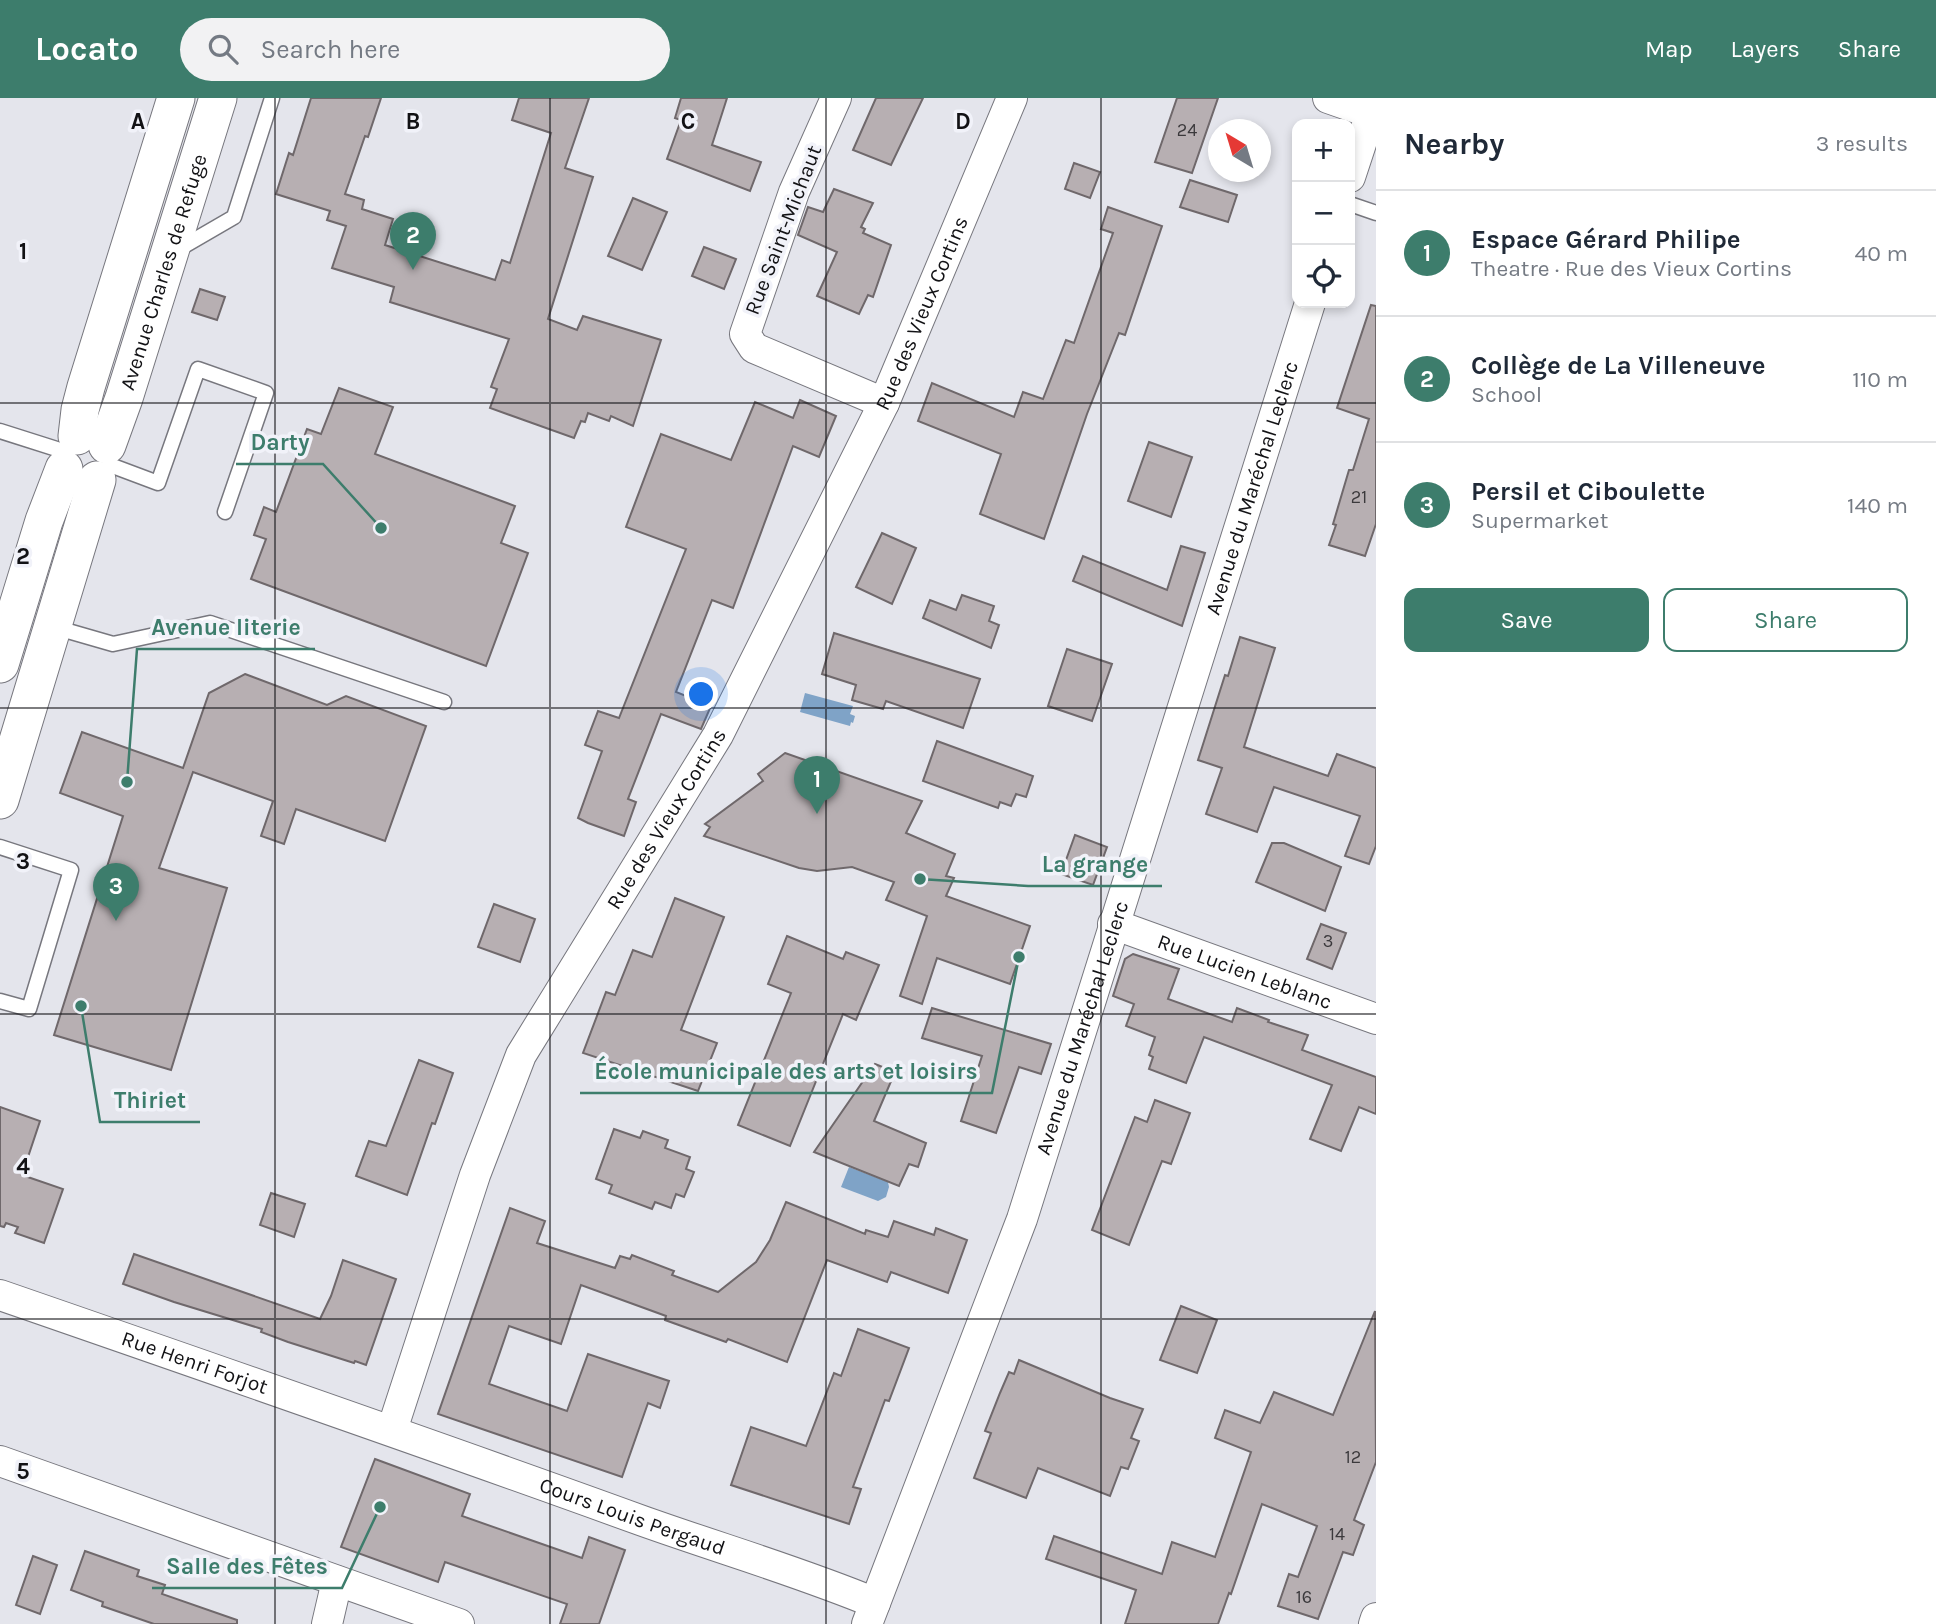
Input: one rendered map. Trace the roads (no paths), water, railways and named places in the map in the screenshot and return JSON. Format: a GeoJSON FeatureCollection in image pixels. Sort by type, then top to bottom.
{"type":"FeatureCollection","features":[{"type":"Feature","properties":{"kind":"street","name":"Avenue Charles de Refuge"},"geometry":{"type":"LineString","coordinates":[[0,664],[44,521],[87,458],[80,410],[176,98]]}},
{"type":"Feature","properties":{"kind":"street","name":"Avenue Charles de Refuge"},"geometry":{"type":"LineString","coordinates":[[0,800],[54,627],[87,458],[169,255],[218,98]]}},
{"type":"Feature","properties":{"kind":"street","name":"Rue Saint-Michaut"},"geometry":{"type":"LineString","coordinates":[[836,98],[794,192],[745,334],[754,348],[884,403]]}},
{"type":"Feature","properties":{"kind":"street","name":"Rue des Vieux Cortins"},"geometry":{"type":"LineString","coordinates":[[392,1430],[475,1175],[521,1055],[718,735],[884,403],[1012,98]]}},
{"type":"Feature","properties":{"kind":"street"},"geometry":{"type":"LineString","coordinates":[[1328,98],[1374,106],[1355,162]]}},
{"type":"Feature","properties":{"kind":"street","name":"Avenue du Maréchal Leclerc"},"geometry":{"type":"LineString","coordinates":[[871,1613],[1021,1219],[1308,308]]}},
{"type":"Feature","properties":{"kind":"street","name":"Rue Lucien Leblanc"},"geometry":{"type":"LineString","coordinates":[[1113,924],[1376,1020]]}},
{"type":"Feature","properties":{"kind":"street","name":"Rue Henri Forjot"},"geometry":{"type":"LineString","coordinates":[[0,1295],[392,1430]]}},
{"type":"Feature","properties":{"kind":"street","name":"Cours Louis Pergaud"},"geometry":{"type":"LineString","coordinates":[[392,1430],[681,1535],[839,1588],[871,1613]]}},
{"type":"Feature","properties":{"kind":"street"},"geometry":{"type":"LineString","coordinates":[[0,1461],[459,1624]]}},
{"type":"Feature","properties":{"kind":"street"},"geometry":{"type":"LineString","coordinates":[[327,1624],[337,1581]]}},
{"type":"Feature","properties":{"kind":"street"},"geometry":{"type":"LineString","coordinates":[[1374,1624],[1376,1618]]}},
{"type":"Feature","properties":{"kind":"lane"},"geometry":{"type":"LineString","coordinates":[[169,255],[234,217],[272,98]]}},
{"type":"Feature","properties":{"kind":"lane"},"geometry":{"type":"LineString","coordinates":[[1355,206],[1376,213]]}},
{"type":"Feature","properties":{"kind":"lane"},"geometry":{"type":"LineString","coordinates":[[0,431],[159,482],[198,369],[266,393],[225,512]]}},
{"type":"Feature","properties":{"kind":"lane"},"geometry":{"type":"LineString","coordinates":[[54,627],[113,644],[210,623],[444,702]]}},
{"type":"Feature","properties":{"kind":"lane"},"geometry":{"type":"LineString","coordinates":[[0,847],[71,870],[29,1009],[0,1001]]}},
{"type":"Feature","properties":{"kind":"water"},"geometry":{"type":"Polygon","coordinates":[[[805,693],[853,706],[850,714],[855,716],[853,723],[851,722],[850,726],[800,712],[805,693]]]}},
{"type":"Feature","properties":{"kind":"water"},"geometry":{"type":"Polygon","coordinates":[[[849,1167],[888,1182],[886,1197],[878,1201],[841,1187],[849,1167]]]}},
{"type":"Feature","properties":{"kind":"place","name":"Collège de La Villeneuve"},"geometry":{"type":"Point","coordinates":[413,270]}},
{"type":"Feature","properties":{"kind":"place","name":"Darty"},"geometry":{"type":"Point","coordinates":[381,528]}},
{"type":"Feature","properties":{"kind":"place","name":"Avenue literie"},"geometry":{"type":"Point","coordinates":[127,782]}},
{"type":"Feature","properties":{"kind":"place","name":"Espace Gérard Philipe"},"geometry":{"type":"Point","coordinates":[817,814]}},
{"type":"Feature","properties":{"kind":"place","name":"La grange"},"geometry":{"type":"Point","coordinates":[920,879]}},
{"type":"Feature","properties":{"kind":"place","name":"Persil et Ciboulette"},"geometry":{"type":"Point","coordinates":[116,921]}},
{"type":"Feature","properties":{"kind":"place","name":"École municipale des arts et loisirs"},"geometry":{"type":"Point","coordinates":[1019,957]}},
{"type":"Feature","properties":{"kind":"place","name":"Thiriet"},"geometry":{"type":"Point","coordinates":[81,1006]}},
{"type":"Feature","properties":{"kind":"place","name":"Salle des Fêtes"},"geometry":{"type":"Point","coordinates":[380,1507]}}]}
